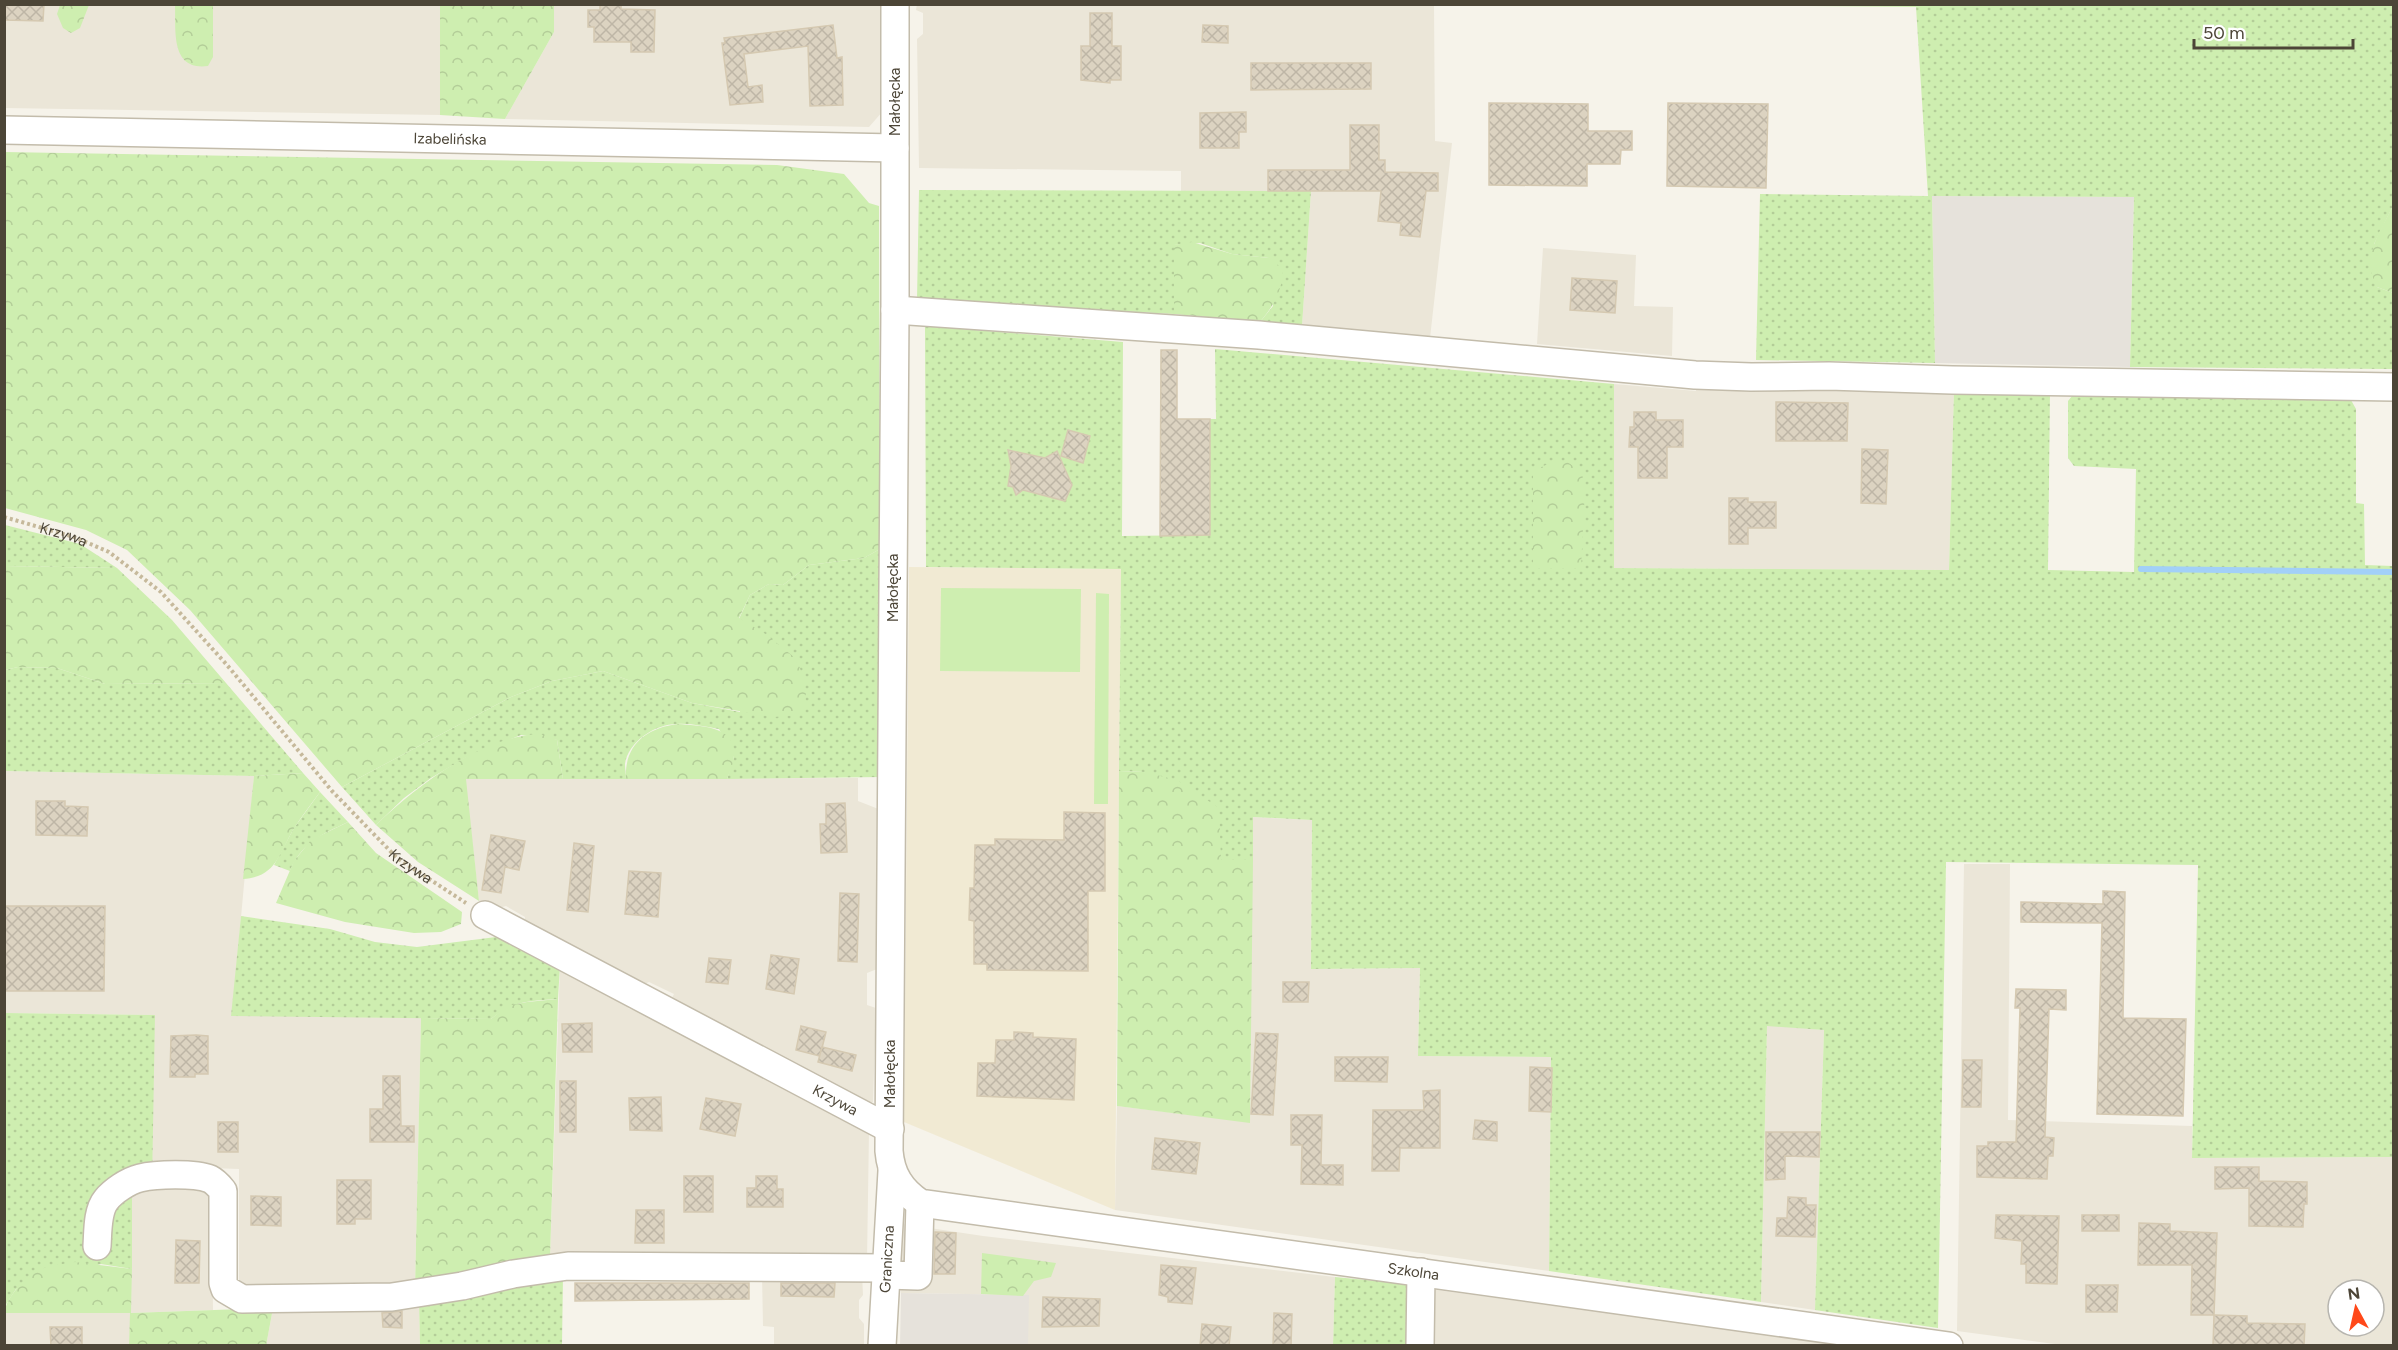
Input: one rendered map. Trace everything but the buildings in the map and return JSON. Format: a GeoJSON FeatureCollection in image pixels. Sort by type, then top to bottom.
{"type":"FeatureCollection","features":[{"type":"Feature","properties":{"kind":"street","name":"Małołęcka"},"geometry":{"type":"LineString","coordinates":[[892,1171],[889,1151],[895,4]]}},
{"type":"Feature","properties":{"kind":"street","name":"Izabelińska"},"geometry":{"type":"LineString","coordinates":[[4,130],[895,148]]}},
{"type":"Feature","properties":{"kind":"street"},"geometry":{"type":"LineString","coordinates":[[895,310],[1259,335],[1695,375],[2394,387]]}},
{"type":"Feature","properties":{"kind":"street","name":"Krzywa"},"geometry":{"type":"LineString","coordinates":[[485,915],[890,1129]]}},
{"type":"Feature","properties":{"kind":"street"},"geometry":{"type":"LineString","coordinates":[[97,1246],[104,1202],[116,1190],[140,1178],[180,1175],[209,1179],[218,1184],[223,1191],[223,1283],[225,1289],[242,1299],[392,1297],[568,1266],[887,1272],[918,1276],[921,1203],[905,1191],[892,1171]]}},
{"type":"Feature","properties":{"kind":"street","name":"Graniczna"},"geometry":{"type":"LineString","coordinates":[[882,1346],[892,1171]]}},
{"type":"Feature","properties":{"kind":"street","name":"Szkolna"},"geometry":{"type":"LineString","coordinates":[[921,1203],[1949,1346]]}},
{"type":"Feature","properties":{"kind":"street"},"geometry":{"type":"LineString","coordinates":[[1420,1346],[1421,1272]]}},
{"type":"Feature","properties":{"kind":"path","name":"Krzywa"},"geometry":{"type":"LineString","coordinates":[[4,517],[74,537],[108,552],[161,592],[332,791],[396,858],[485,915]]}},
{"type":"Feature","properties":{"kind":"shaded area"},"geometry":{"type":"Polygon","coordinates":[[[917,4],[1434,5],[1435,141],[1452,143],[1430,338],[1302,326],[1311,191],[1181,191],[1181,171],[919,168],[917,39],[923,34],[923,13],[916,10],[917,4]]]}},
{"type":"Feature","properties":{"kind":"shaded area"},"geometry":{"type":"Polygon","coordinates":[[[5,5],[440,5],[440,115],[5,108],[5,5]]]}},
{"type":"Feature","properties":{"kind":"shaded area"},"geometry":{"type":"Polygon","coordinates":[[[554,5],[882,5],[883,111],[869,127],[505,119],[554,32],[554,5]]]}},
{"type":"Feature","properties":{"kind":"shaded area"},"geometry":{"type":"Polygon","coordinates":[[[1932,196],[2134,197],[2130,367],[1935,363],[1932,196]]]}},
{"type":"Feature","properties":{"kind":"shaded area"},"geometry":{"type":"Polygon","coordinates":[[[1543,248],[1636,255],[1634,306],[1673,307],[1672,356],[1537,344],[1543,248]]]}},
{"type":"Feature","properties":{"kind":"shaded area"},"geometry":{"type":"Polygon","coordinates":[[[1614,384],[1696,391],[1696,386],[1954,390],[1949,570],[1613,568],[1614,384]]]}},
{"type":"Feature","properties":{"kind":"shaded area"},"geometry":{"type":"Polygon","coordinates":[[[909,567],[1121,569],[1115,1210],[904,1122],[909,567]]]}},
{"type":"Feature","properties":{"kind":"shaded area"},"geometry":{"type":"Polygon","coordinates":[[[5,771],[254,776],[232,1015],[421,1018],[415,1289],[239,1292],[239,1169],[152,1166],[154,1015],[5,1013],[5,771]]]}},
{"type":"Feature","properties":{"kind":"shaded area"},"geometry":{"type":"Polygon","coordinates":[[[858,778],[858,801],[881,810],[877,969],[867,973],[867,1005],[876,1008],[873,1102],[859,1103],[670,1002],[674,994],[649,982],[640,986],[524,926],[525,917],[506,906],[495,909],[479,901],[465,779],[858,778]]]}},
{"type":"Feature","properties":{"kind":"shaded area"},"geometry":{"type":"Polygon","coordinates":[[[1252,817],[1312,820],[1311,969],[1420,968],[1418,1056],[1551,1057],[1549,1271],[1115,1210],[1117,1106],[1250,1122],[1252,817]]]}},
{"type":"Feature","properties":{"kind":"shaded area"},"geometry":{"type":"Polygon","coordinates":[[[1964,864],[2010,864],[2008,1120],[2192,1126],[2192,1158],[2393,1157],[2393,1345],[2070,1346],[1957,1331],[1964,864]]]}},
{"type":"Feature","properties":{"kind":"shaded area"},"geometry":{"type":"Polygon","coordinates":[[[560,965],[627,1002],[628,1008],[645,1015],[650,1013],[869,1131],[867,1260],[550,1259],[560,965]]]}},
{"type":"Feature","properties":{"kind":"shaded area"},"geometry":{"type":"Polygon","coordinates":[[[1767,1025],[1824,1030],[1815,1310],[1761,1302],[1767,1025]]]}},
{"type":"Feature","properties":{"kind":"shaded area"},"geometry":{"type":"Polygon","coordinates":[[[132,1187],[202,1188],[212,1195],[213,1310],[131,1313],[132,1187]]]}},
{"type":"Feature","properties":{"kind":"shaded area"},"geometry":{"type":"Polygon","coordinates":[[[903,1224],[983,1236],[1335,1277],[1333,1345],[1028,1345],[1028,1295],[901,1293],[903,1224]]]}},
{"type":"Feature","properties":{"kind":"shaded area"},"geometry":{"type":"Polygon","coordinates":[[[862,1274],[863,1295],[859,1300],[859,1318],[864,1324],[864,1345],[774,1345],[774,1327],[763,1326],[762,1275],[862,1274]]]}},
{"type":"Feature","properties":{"kind":"shaded area"},"geometry":{"type":"Polygon","coordinates":[[[1429,1289],[1845,1345],[1429,1346],[1429,1289]]]}},
{"type":"Feature","properties":{"kind":"shaded area"},"geometry":{"type":"Polygon","coordinates":[[[901,1293],[1029,1295],[1028,1345],[900,1346],[901,1293]]]}},
{"type":"Feature","properties":{"kind":"shaded area"},"geometry":{"type":"Polygon","coordinates":[[[419,1302],[420,1345],[266,1346],[273,1308],[419,1302]]]}},
{"type":"Feature","properties":{"kind":"shaded area"},"geometry":{"type":"Polygon","coordinates":[[[5,1313],[131,1313],[129,1345],[5,1346],[5,1313]]]}},
{"type":"Feature","properties":{"kind":"green space"},"geometry":{"type":"Polygon","coordinates":[[[60,5],[89,5],[80,28],[71,33],[63,28],[57,14],[60,5]]]}},
{"type":"Feature","properties":{"kind":"green space"},"geometry":{"type":"Polygon","coordinates":[[[175,5],[213,5],[213,57],[208,66],[196,66],[187,62],[181,55],[176,37],[175,5]]]}},
{"type":"Feature","properties":{"kind":"green space"},"geometry":{"type":"Polygon","coordinates":[[[440,5],[554,5],[554,32],[505,119],[440,115],[440,5]]]}},
{"type":"Feature","properties":{"kind":"green space"},"geometry":{"type":"Polygon","coordinates":[[[1686,5],[2393,5],[2393,206],[2374,244],[2377,287],[2393,293],[2393,369],[2130,367],[2134,197],[1932,196],[1935,363],[1756,360],[1760,194],[1928,196],[1916,7],[1686,5]]]}},
{"type":"Feature","properties":{"kind":"green space"},"geometry":{"type":"Polygon","coordinates":[[[4,152],[777,165],[844,174],[869,203],[879,206],[880,549],[864,558],[809,565],[783,585],[769,584],[750,595],[739,618],[764,633],[794,657],[800,668],[806,692],[805,703],[796,715],[774,717],[692,703],[603,671],[552,681],[511,697],[342,787],[190,610],[127,550],[86,530],[5,508],[4,152]]]}},
{"type":"Feature","properties":{"kind":"green space"},"geometry":{"type":"Polygon","coordinates":[[[919,190],[1311,191],[1302,326],[1260,322],[1273,306],[1269,258],[1232,254],[1200,243],[1174,245],[1174,314],[917,300],[919,190]]]}},
{"type":"Feature","properties":{"kind":"green space"},"geometry":{"type":"Polygon","coordinates":[[[2393,206],[2393,293],[2377,287],[2373,276],[2371,255],[2393,206]]]}},
{"type":"Feature","properties":{"kind":"green space"},"geometry":{"type":"Polygon","coordinates":[[[1192,242],[1232,254],[1269,258],[1283,269],[1281,285],[1276,298],[1260,322],[1174,314],[1174,245],[1192,242]]]}},
{"type":"Feature","properties":{"kind":"green space"},"geometry":{"type":"Polygon","coordinates":[[[925,326],[1123,342],[1122,536],[1209,535],[1210,419],[1216,419],[1215,349],[1614,384],[1614,568],[1949,570],[1954,390],[2050,391],[2048,570],[2134,572],[2136,469],[2074,466],[2068,458],[2068,401],[2076,391],[2347,393],[2356,409],[2356,503],[2364,504],[2365,565],[2393,566],[2393,1157],[2192,1158],[2198,865],[1946,862],[1938,1328],[1815,1310],[1824,1030],[1767,1026],[1761,1302],[1549,1271],[1551,1057],[1418,1056],[1420,968],[1311,969],[1312,820],[1253,817],[1253,860],[1221,860],[1144,772],[1119,771],[1121,569],[926,567],[925,326]]]}},
{"type":"Feature","properties":{"kind":"green space"},"geometry":{"type":"Polygon","coordinates":[[[1567,462],[1581,471],[1585,489],[1581,568],[1533,568],[1533,471],[1550,463],[1567,462]]]}},
{"type":"Feature","properties":{"kind":"green space"},"geometry":{"type":"Polygon","coordinates":[[[5,525],[80,544],[117,568],[5,566],[5,525]]]}},
{"type":"Feature","properties":{"kind":"green space"},"geometry":{"type":"Polygon","coordinates":[[[880,549],[882,777],[727,779],[734,757],[719,729],[682,724],[660,727],[637,742],[627,756],[626,779],[563,779],[557,740],[521,735],[465,758],[431,778],[404,798],[376,825],[342,787],[511,697],[552,681],[603,671],[692,703],[740,712],[745,623],[739,619],[750,595],[769,584],[783,585],[809,565],[864,558],[880,549]]]}},
{"type":"Feature","properties":{"kind":"green space"},"geometry":{"type":"Polygon","coordinates":[[[5,566],[117,568],[172,620],[226,683],[105,684],[57,668],[18,667],[5,670],[5,566]]]}},
{"type":"Feature","properties":{"kind":"green space"},"geometry":{"type":"Polygon","coordinates":[[[941,588],[1081,589],[1080,672],[940,671],[941,588]]]}},
{"type":"Feature","properties":{"kind":"green space"},"geometry":{"type":"Polygon","coordinates":[[[1096,593],[1109,594],[1108,804],[1094,804],[1096,593]]]}},
{"type":"Feature","properties":{"kind":"green space"},"geometry":{"type":"Polygon","coordinates":[[[18,667],[57,668],[105,684],[226,683],[303,773],[254,776],[5,771],[5,670],[18,667]]]}},
{"type":"Feature","properties":{"kind":"green space"},"geometry":{"type":"Polygon","coordinates":[[[678,724],[715,729],[729,738],[733,745],[734,755],[727,779],[626,779],[629,757],[639,740],[656,730],[678,724]]]}},
{"type":"Feature","properties":{"kind":"green space"},"geometry":{"type":"Polygon","coordinates":[[[540,734],[557,740],[563,779],[466,779],[479,901],[418,862],[376,825],[430,780],[473,753],[518,737],[540,734]]]}},
{"type":"Feature","properties":{"kind":"green space"},"geometry":{"type":"Polygon","coordinates":[[[1119,771],[1144,772],[1177,780],[1219,808],[1221,860],[1253,860],[1250,1123],[1117,1106],[1119,771]]]}},
{"type":"Feature","properties":{"kind":"green space"},"geometry":{"type":"Polygon","coordinates":[[[303,773],[320,792],[296,825],[280,856],[270,869],[263,874],[243,879],[254,776],[303,773]]]}},
{"type":"Feature","properties":{"kind":"green space"},"geometry":{"type":"Polygon","coordinates":[[[320,792],[348,822],[313,840],[300,853],[290,871],[274,865],[294,828],[320,792]]]}},
{"type":"Feature","properties":{"kind":"green space"},"geometry":{"type":"Polygon","coordinates":[[[348,822],[376,853],[462,912],[461,924],[441,932],[414,933],[345,922],[276,903],[294,861],[311,840],[348,822]]]}},
{"type":"Feature","properties":{"kind":"green space"},"geometry":{"type":"Polygon","coordinates":[[[241,916],[330,929],[375,942],[417,947],[504,936],[560,965],[558,999],[530,1001],[515,1005],[491,1019],[231,1016],[241,916]]]}},
{"type":"Feature","properties":{"kind":"green space"},"geometry":{"type":"Polygon","coordinates":[[[558,999],[550,1259],[415,1289],[421,1018],[491,1019],[507,1006],[558,999]]]}},
{"type":"Feature","properties":{"kind":"green space"},"geometry":{"type":"Polygon","coordinates":[[[5,1013],[155,1015],[152,1186],[132,1187],[132,1269],[101,1264],[16,1289],[5,1306],[5,1013]]]}},
{"type":"Feature","properties":{"kind":"green space"},"geometry":{"type":"Polygon","coordinates":[[[982,1253],[1056,1263],[1051,1277],[1034,1281],[1023,1296],[981,1294],[982,1253]]]}},
{"type":"Feature","properties":{"kind":"green space"},"geometry":{"type":"Polygon","coordinates":[[[75,1262],[132,1269],[131,1313],[273,1308],[266,1346],[129,1345],[130,1313],[5,1313],[8,1301],[30,1276],[45,1268],[75,1262]]]}},
{"type":"Feature","properties":{"kind":"green space"},"geometry":{"type":"Polygon","coordinates":[[[563,1276],[562,1345],[420,1345],[419,1302],[563,1276]]]}},
{"type":"Feature","properties":{"kind":"green space"},"geometry":{"type":"Polygon","coordinates":[[[1335,1277],[1408,1284],[1407,1345],[1333,1346],[1335,1277]]]}},
{"type":"Feature","properties":{"kind":"waterway"},"geometry":{"type":"LineString","coordinates":[[2141,569],[2394,572]]}}]}
